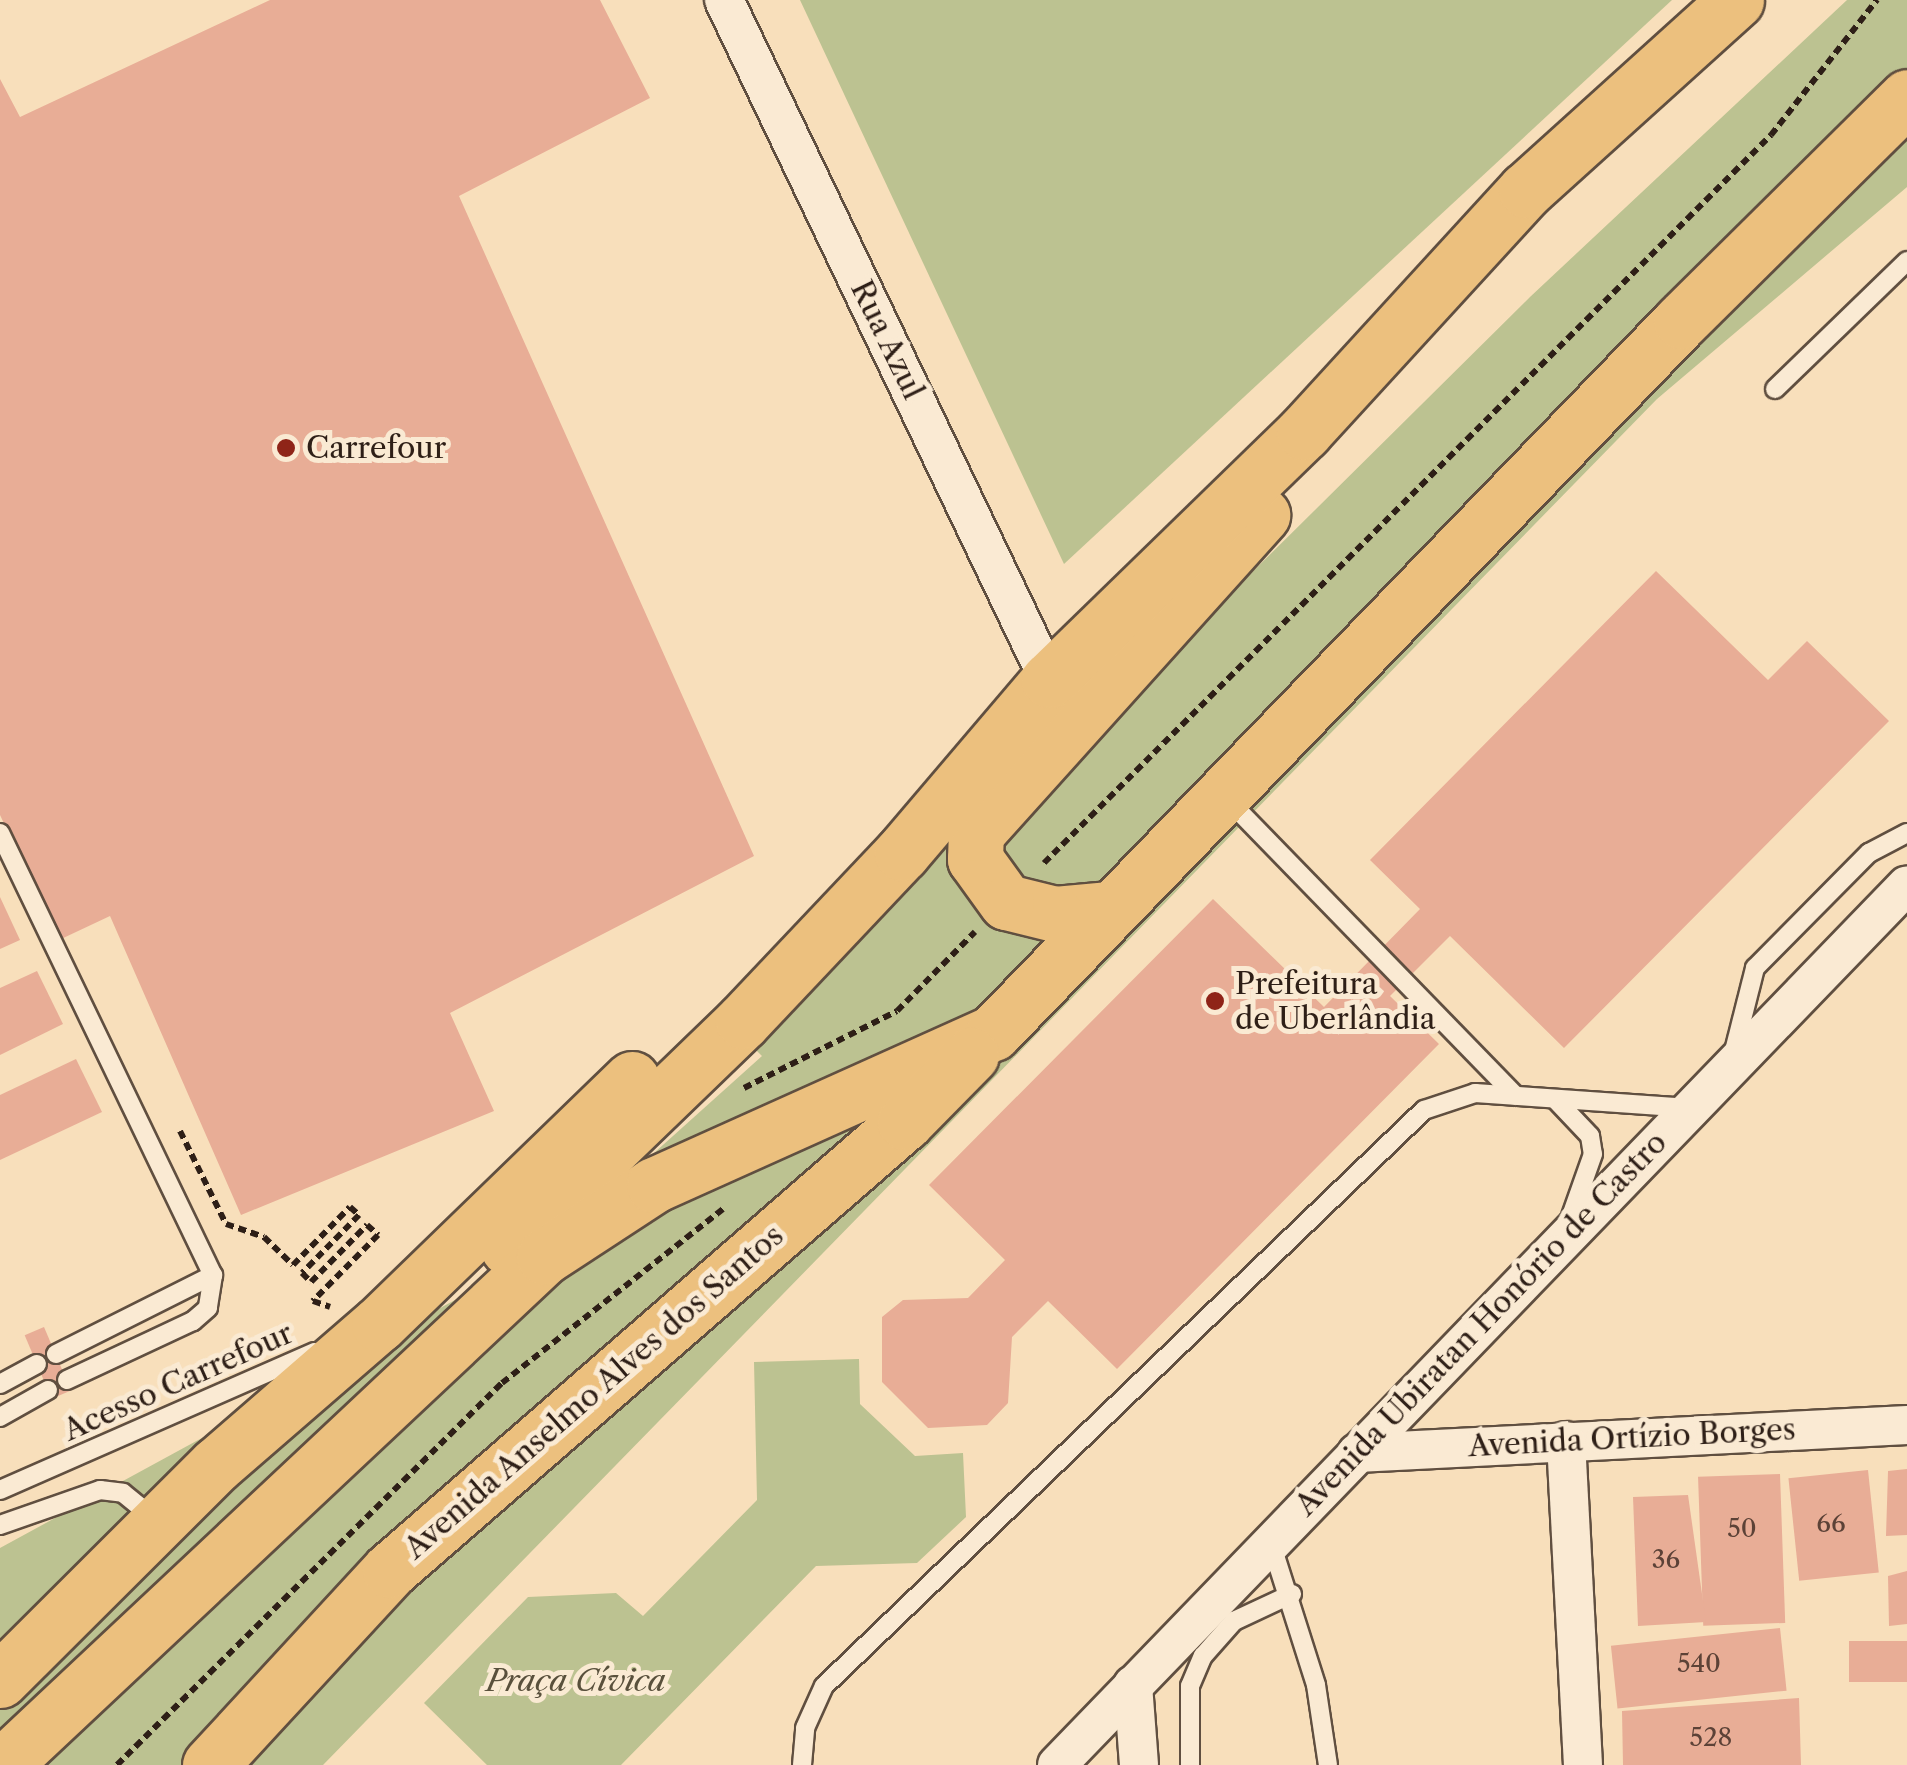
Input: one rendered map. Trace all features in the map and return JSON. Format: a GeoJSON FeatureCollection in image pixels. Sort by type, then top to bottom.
{"type":"FeatureCollection","features":[{"type":"Feature","properties":{"kind":"main road"},"geometry":{"type":"LineString","coordinates":[[0,1724],[540,1218],[743,1021],[902,853],[1049,680],[1304,432],[1526,190],[1736,0]]}},
{"type":"Feature","properties":{"kind":"main road","name":"Avenida Anselmo Alves dos Santos"},"geometry":{"type":"LineString","coordinates":[[210,1765],[390,1570],[905,1122],[1110,908],[1907,98]]}},
{"type":"Feature","properties":{"kind":"main road"},"geometry":{"type":"LineString","coordinates":[[1110,908],[1054,914],[1006,902],[975,858],[976,833],[988,812],[1249,533],[1304,432]]}},
{"type":"Feature","properties":{"kind":"main road"},"geometry":{"type":"LineString","coordinates":[[0,1680],[216,1466],[379,1324],[635,1076],[746,976],[902,853]]}},
{"type":"Feature","properties":{"kind":"main road"},"geometry":{"type":"LineString","coordinates":[[3,1765],[544,1256],[654,1184],[993,1033]]}},
{"type":"Feature","properties":{"kind":"street","name":"Rua Azul"},"geometry":{"type":"LineString","coordinates":[[724,0],[1049,680]]}},
{"type":"Feature","properties":{"kind":"street","name":"Avenida Ubiratan Honório de Castro"},"geometry":{"type":"LineString","coordinates":[[1057,1765],[1907,885]]}},
{"type":"Feature","properties":{"kind":"street","name":"Avenida Ortízio Borges"},"geometry":{"type":"LineString","coordinates":[[1356,1453],[1907,1425]]}},
{"type":"Feature","properties":{"kind":"street"},"geometry":{"type":"LineString","coordinates":[[1566,1441],[1583,1765]]}},
{"type":"Feature","properties":{"kind":"street"},"geometry":{"type":"LineString","coordinates":[[1133,1684],[1138,1765]]}},
{"type":"Feature","properties":{"kind":"lane"},"geometry":{"type":"LineString","coordinates":[[1776,389],[1907,261]]}},
{"type":"Feature","properties":{"kind":"lane"},"geometry":{"type":"LineString","coordinates":[[1222,794],[1516,1096]]}},
{"type":"Feature","properties":{"kind":"lane"},"geometry":{"type":"LineString","coordinates":[[0,833],[213,1276],[208,1308],[194,1321],[67,1380]]}},
{"type":"Feature","properties":{"kind":"lane"},"geometry":{"type":"LineString","coordinates":[[1730,1068],[1755,968],[1869,853],[1907,833]]}},
{"type":"Feature","properties":{"kind":"lane"},"geometry":{"type":"LineString","coordinates":[[802,1765],[805,1728],[824,1686],[1424,1110],[1475,1093],[1690,1108]]}},
{"type":"Feature","properties":{"kind":"lane"},"geometry":{"type":"LineString","coordinates":[[1554,1098],[1579,1120],[1593,1154],[1560,1241]]}},
{"type":"Feature","properties":{"kind":"lane"},"geometry":{"type":"LineString","coordinates":[[56,1354],[213,1276]]}},
{"type":"Feature","properties":{"kind":"lane","name":"Acesso Carrefour"},"geometry":{"type":"LineString","coordinates":[[0,1490],[379,1324]]}},
{"type":"Feature","properties":{"kind":"lane"},"geometry":{"type":"LineString","coordinates":[[0,1384],[37,1364]]}},
{"type":"Feature","properties":{"kind":"lane","name":"Acesso Carrefour"},"geometry":{"type":"LineString","coordinates":[[0,1417],[48,1390]]}},
{"type":"Feature","properties":{"kind":"lane"},"geometry":{"type":"LineString","coordinates":[[0,1526],[100,1490],[123,1494],[160,1524]]}},
{"type":"Feature","properties":{"kind":"lane"},"geometry":{"type":"LineString","coordinates":[[1270,1542],[1292,1594],[1328,1765]]}},
{"type":"Feature","properties":{"kind":"lane"},"geometry":{"type":"LineString","coordinates":[[1190,1765],[1190,1686],[1203,1656],[1234,1620],[1292,1594]]}},
{"type":"Feature","properties":{"kind":"path"},"geometry":{"type":"LineString","coordinates":[[264,1237],[293,1265],[350,1206],[358,1215],[302,1273],[310,1282],[367,1225],[378,1235],[313,1301]]}},
{"type":"Feature","properties":{"kind":"green space"},"geometry":{"type":"Polygon","coordinates":[[[800,0],[1672,0],[1064,564],[800,0]]]}},
{"type":"Feature","properties":{"kind":"green space"},"geometry":{"type":"Polygon","coordinates":[[[1847,0],[1907,0],[1907,187],[1657,399],[323,1765],[0,1765],[0,1548],[545,1251],[762,1056],[747,1041],[974,817],[990,832],[1530,297],[1847,0]]]}},
{"type":"Feature","properties":{"kind":"green space","name":"Praça Cívica"},"geometry":{"type":"Polygon","coordinates":[[[859,1359],[860,1404],[915,1456],[963,1453],[966,1517],[917,1563],[816,1566],[621,1765],[487,1765],[424,1703],[528,1597],[616,1593],[643,1616],[757,1500],[754,1362],[859,1359]]]}},
{"type":"Feature","properties":{"kind":"building","name":"Carrefour"},"geometry":{"type":"Polygon","coordinates":[[[270,0],[600,0],[650,98],[459,196],[754,856],[450,1013],[494,1111],[241,1215],[110,916],[59,940],[0,815],[0,79],[20,117],[270,0]]]}},
{"type":"Feature","properties":{"kind":"building","name":"Prefeitura de Uberlândia"},"geometry":{"type":"Polygon","coordinates":[[[1656,571],[1768,680],[1807,641],[1889,721],[1564,1048],[1450,936],[1390,996],[1439,1044],[1117,1369],[1048,1301],[1012,1337],[1008,1403],[987,1425],[928,1428],[882,1382],[882,1317],[903,1300],[968,1298],[1005,1260],[929,1185],[1213,899],[1324,1007],[1420,909],[1370,860],[1656,571]]]}},
{"type":"Feature","properties":{"kind":"building"},"geometry":{"type":"Polygon","coordinates":[[[0,897],[20,940],[0,949],[0,897]]]}},
{"type":"Feature","properties":{"kind":"building"},"geometry":{"type":"Polygon","coordinates":[[[37,971],[63,1024],[0,1055],[0,988],[37,971]]]}},
{"type":"Feature","properties":{"kind":"building"},"geometry":{"type":"Polygon","coordinates":[[[76,1059],[102,1112],[0,1160],[0,1095],[76,1059]]]}},
{"type":"Feature","properties":{"kind":"building"},"geometry":{"type":"Polygon","coordinates":[[[44,1327],[71,1391],[52,1399],[25,1335],[44,1327]]]}},
{"type":"Feature","properties":{"kind":"building"},"geometry":{"type":"Polygon","coordinates":[[[1907,1469],[1907,1535],[1886,1536],[1888,1471],[1907,1469]]]}},
{"type":"Feature","properties":{"kind":"building"},"geometry":{"type":"Polygon","coordinates":[[[1868,1470],[1879,1572],[1799,1581],[1788,1478],[1868,1470]]]}},
{"type":"Feature","properties":{"kind":"building"},"geometry":{"type":"Polygon","coordinates":[[[1780,1474],[1785,1623],[1703,1626],[1698,1477],[1780,1474]]]}},
{"type":"Feature","properties":{"kind":"building"},"geometry":{"type":"Polygon","coordinates":[[[1688,1495],[1706,1622],[1638,1626],[1633,1497],[1688,1495]]]}},
{"type":"Feature","properties":{"kind":"building"},"geometry":{"type":"Polygon","coordinates":[[[1907,1571],[1907,1624],[1889,1626],[1888,1576],[1907,1571]]]}},
{"type":"Feature","properties":{"kind":"building"},"geometry":{"type":"Polygon","coordinates":[[[1780,1628],[1787,1691],[1618,1708],[1611,1646],[1780,1628]]]}},
{"type":"Feature","properties":{"kind":"building"},"geometry":{"type":"Polygon","coordinates":[[[1849,1641],[1907,1641],[1907,1682],[1849,1682],[1849,1641]]]}},
{"type":"Feature","properties":{"kind":"building"},"geometry":{"type":"Polygon","coordinates":[[[1799,1698],[1801,1765],[1623,1765],[1622,1711],[1799,1698]]]}},
{"type":"Feature","properties":{"kind":"place","name":"Carrefour"},"geometry":{"type":"Point","coordinates":[286,448]}},
{"type":"Feature","properties":{"kind":"place","name":"Prefeitura de Uberlândia"},"geometry":{"type":"Point","coordinates":[1215,1001]}}]}
